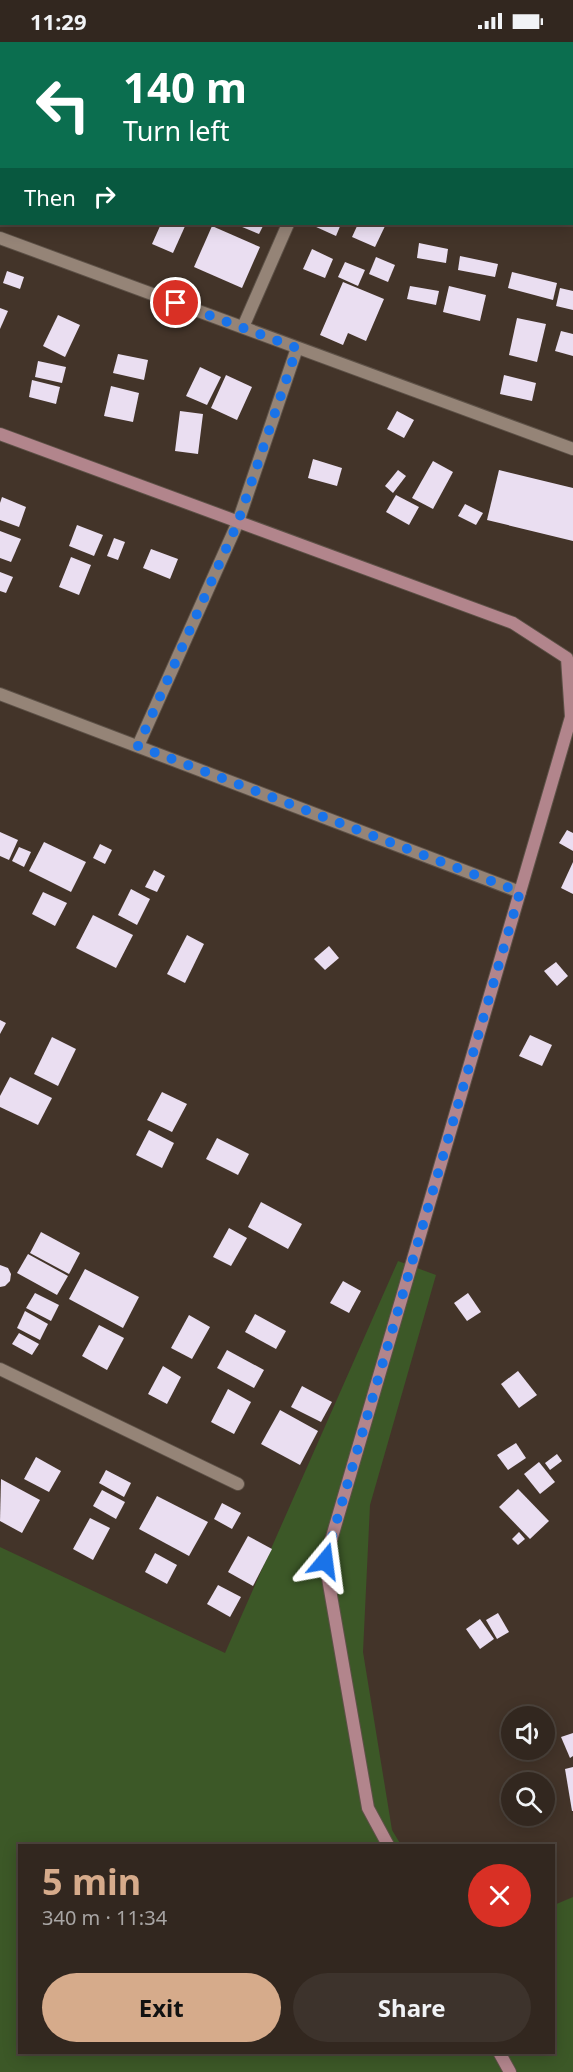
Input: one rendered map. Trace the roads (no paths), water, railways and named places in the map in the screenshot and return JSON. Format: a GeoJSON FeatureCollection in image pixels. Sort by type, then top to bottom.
{"type":"FeatureCollection","features":[{"type":"Feature","properties":{"kind":"street"},"geometry":{"type":"LineString","coordinates":[[243,327],[288,225]]}},
{"type":"Feature","properties":{"kind":"street"},"geometry":{"type":"LineString","coordinates":[[0,238],[573,449]]}},
{"type":"Feature","properties":{"kind":"street"},"geometry":{"type":"LineString","coordinates":[[138,746],[238,522],[297,348]]}},
{"type":"Feature","properties":{"kind":"street"},"geometry":{"type":"LineString","coordinates":[[0,434],[513,624],[567,658],[572,717],[325,1561],[368,1808],[387,1844]]}},
{"type":"Feature","properties":{"kind":"street"},"geometry":{"type":"LineString","coordinates":[[0,694],[520,892]]}},
{"type":"Feature","properties":{"kind":"street"},"geometry":{"type":"LineString","coordinates":[[0,1369],[238,1484]]}},
{"type":"Feature","properties":{"kind":"street"},"geometry":{"type":"LineString","coordinates":[[500,2054],[510,2072]]}}]}
